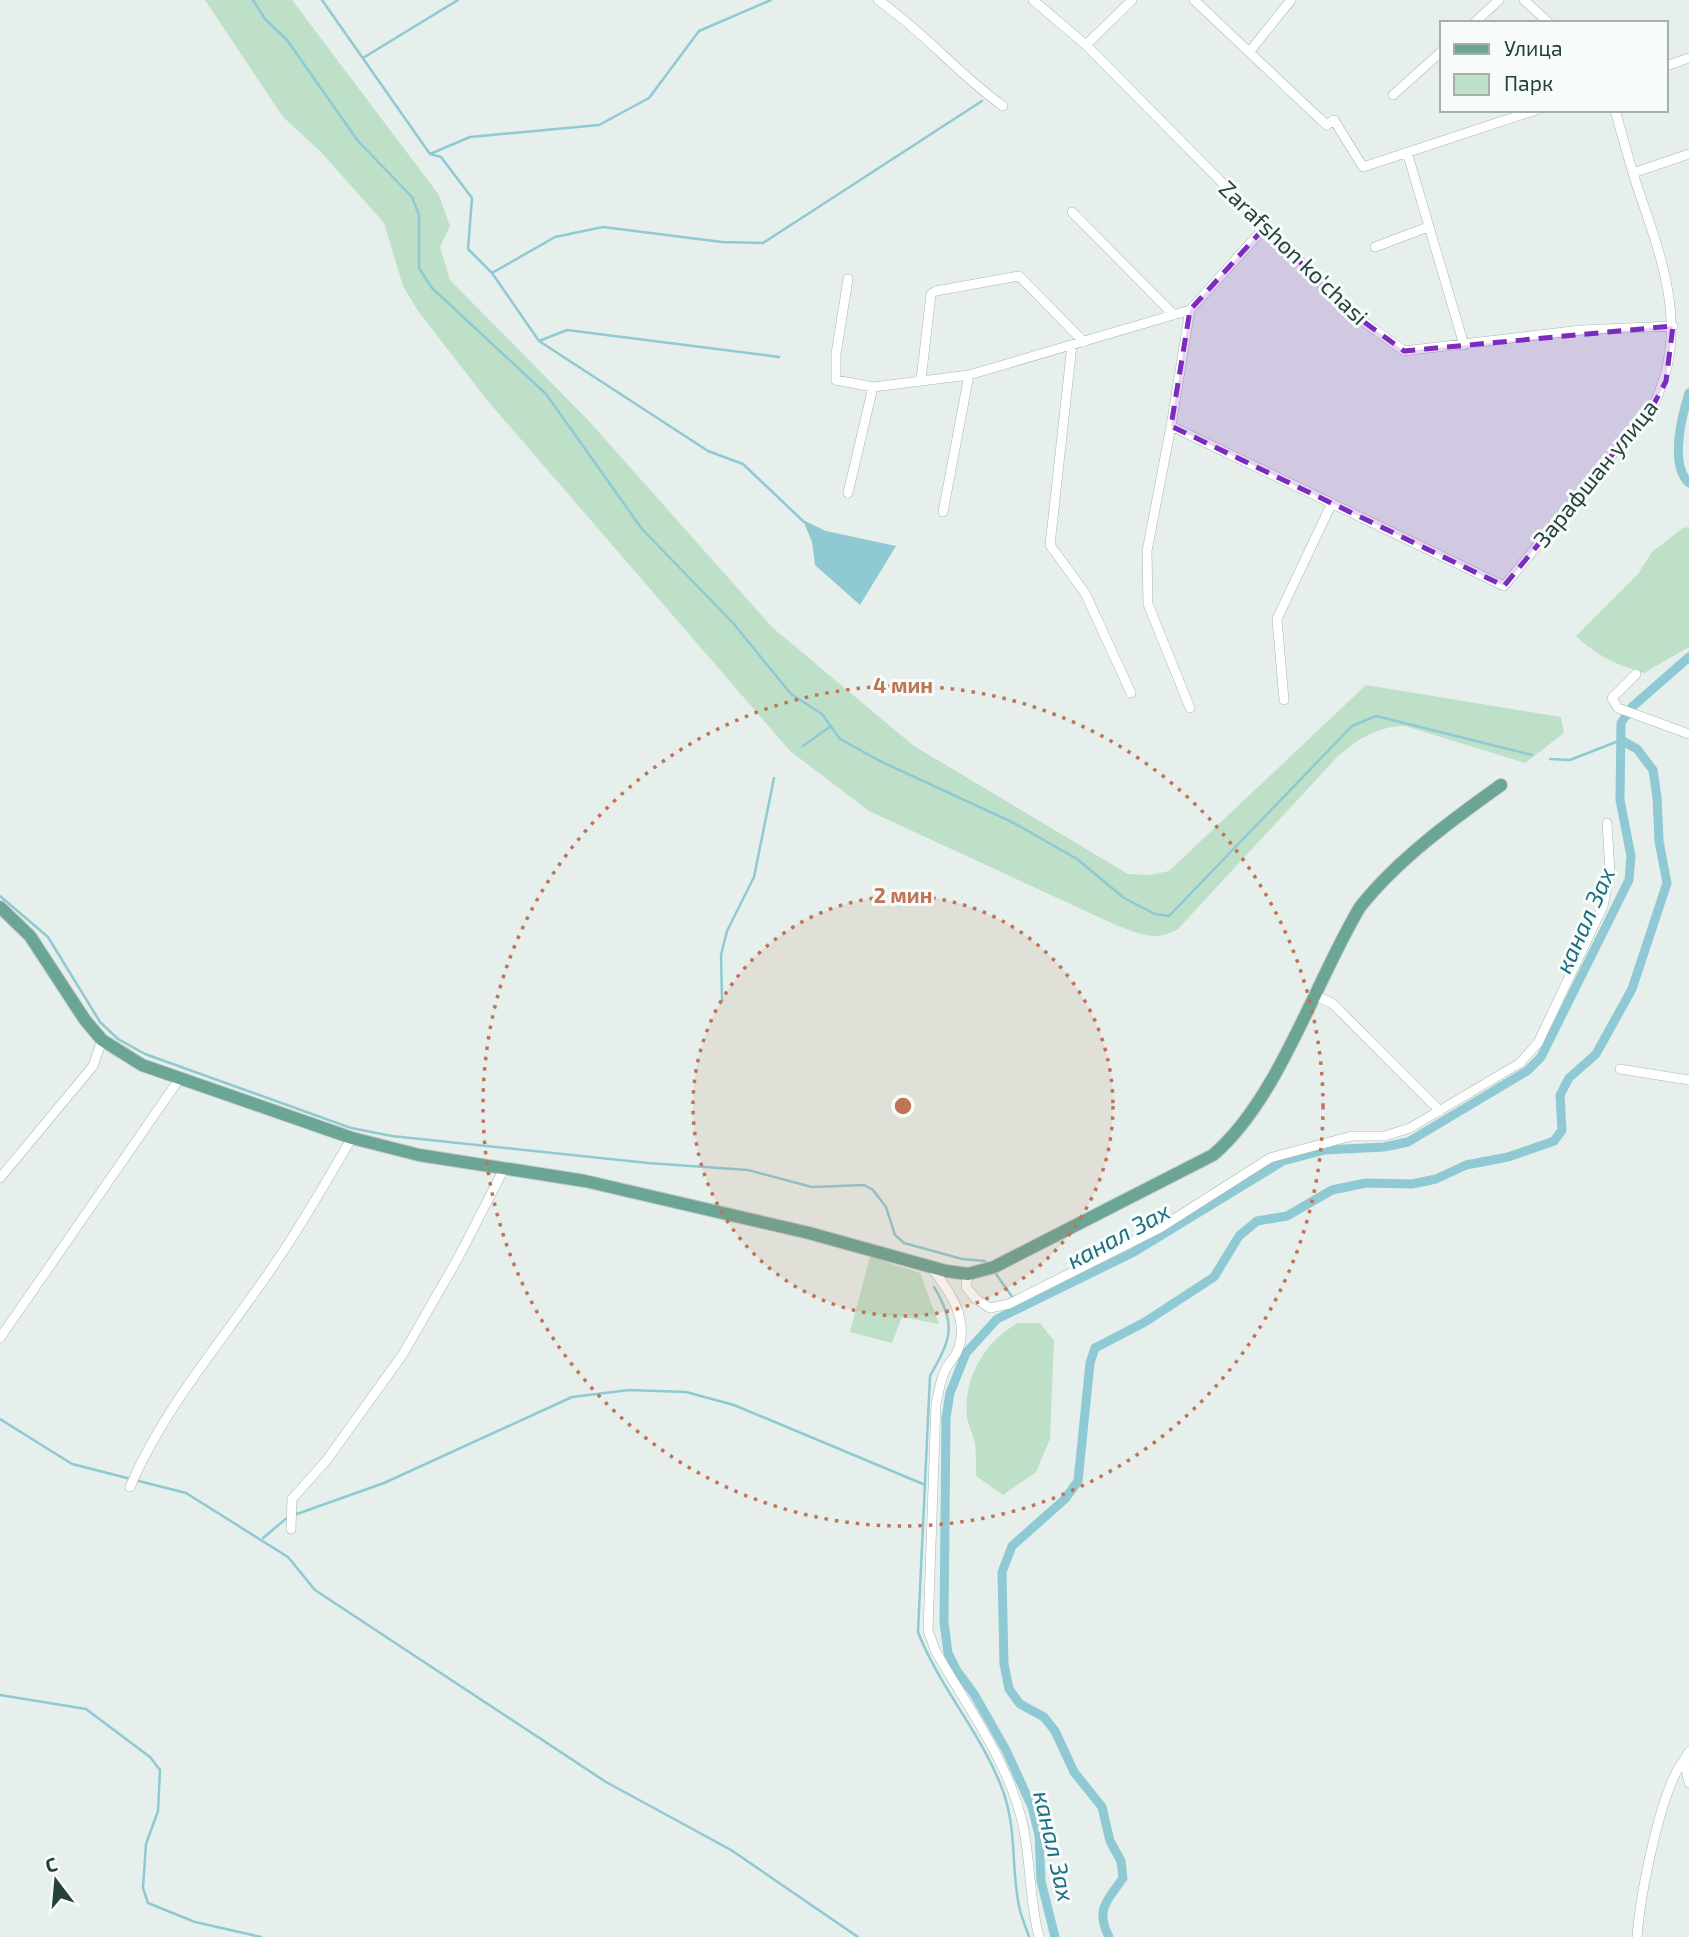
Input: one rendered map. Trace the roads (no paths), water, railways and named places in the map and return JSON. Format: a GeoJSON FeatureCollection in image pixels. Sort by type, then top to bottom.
{"type":"FeatureCollection","features":[{"type":"Feature","properties":{"kind":"main road"},"geometry":{"type":"LineString","coordinates":[[0,907],[30,936],[85,1020],[102,1040],[142,1065],[352,1138],[419,1155],[585,1181],[704,1208],[929,1265],[967,1281],[1213,1155],[1228,1142],[1264,1094],[1345,931],[1376,886],[1463,811],[1501,785]]}},
{"type":"Feature","properties":{"kind":"street"},"geometry":{"type":"LineString","coordinates":[[878,0],[904,18],[977,88],[1003,106]]}},
{"type":"Feature","properties":{"kind":"street","name":"Zarafshon ko'chasi"},"geometry":{"type":"LineString","coordinates":[[1033,0],[1086,45],[1349,311],[1404,351],[1581,330],[1673,326]]}},
{"type":"Feature","properties":{"kind":"street"},"geometry":{"type":"LineString","coordinates":[[1086,45],[1132,0]]}},
{"type":"Feature","properties":{"kind":"street"},"geometry":{"type":"LineString","coordinates":[[1194,0],[1327,125],[1334,120],[1363,167],[1530,112]]}},
{"type":"Feature","properties":{"kind":"street"},"geometry":{"type":"LineString","coordinates":[[1250,51],[1291,0]]}},
{"type":"Feature","properties":{"kind":"street"},"geometry":{"type":"LineString","coordinates":[[1476,21],[1499,0]]}},
{"type":"Feature","properties":{"kind":"street"},"geometry":{"type":"LineString","coordinates":[[1524,0],[1547,21]]}},
{"type":"Feature","properties":{"kind":"street"},"geometry":{"type":"LineString","coordinates":[[1393,95],[1440,53]]}},
{"type":"Feature","properties":{"kind":"street"},"geometry":{"type":"LineString","coordinates":[[1668,65],[1689,58]]}},
{"type":"Feature","properties":{"kind":"street","name":"Зарафшан улица"},"geometry":{"type":"LineString","coordinates":[[1331,505],[1504,586],[1654,404],[1666,381],[1673,326],[1672,291],[1616,112]]}},
{"type":"Feature","properties":{"kind":"street"},"geometry":{"type":"LineString","coordinates":[[1407,152],[1464,345]]}},
{"type":"Feature","properties":{"kind":"street"},"geometry":{"type":"LineString","coordinates":[[1633,173],[1689,154]]}},
{"type":"Feature","properties":{"kind":"street"},"geometry":{"type":"LineString","coordinates":[[1072,212],[1174,315]]}},
{"type":"Feature","properties":{"kind":"street"},"geometry":{"type":"LineString","coordinates":[[848,279],[836,354],[836,380],[873,387],[969,375],[1190,310],[1265,227]]}},
{"type":"Feature","properties":{"kind":"street"},"geometry":{"type":"LineString","coordinates":[[1376,247],[1428,227]]}},
{"type":"Feature","properties":{"kind":"street"},"geometry":{"type":"LineString","coordinates":[[921,380],[930,294],[936,291],[1019,276],[1084,342]]}},
{"type":"Feature","properties":{"kind":"street"},"geometry":{"type":"LineString","coordinates":[[1190,310],[1147,551],[1148,604],[1191,708]]}},
{"type":"Feature","properties":{"kind":"street"},"geometry":{"type":"LineString","coordinates":[[1072,345],[1050,545],[1085,593],[1130,693]]}},
{"type":"Feature","properties":{"kind":"street"},"geometry":{"type":"LineString","coordinates":[[943,512],[969,375]]}},
{"type":"Feature","properties":{"kind":"street"},"geometry":{"type":"LineString","coordinates":[[848,493],[873,387]]}},
{"type":"Feature","properties":{"kind":"street"},"geometry":{"type":"LineString","coordinates":[[1171,426],[1331,505],[1277,619],[1284,700]]}},
{"type":"Feature","properties":{"kind":"street"},"geometry":{"type":"LineString","coordinates":[[1636,674],[1612,698],[1618,708],[1636,717],[1689,734]]}},
{"type":"Feature","properties":{"kind":"street"},"geometry":{"type":"LineString","coordinates":[[947,1288],[967,1281],[976,1299],[990,1308],[1009,1304],[1160,1228],[1270,1158],[1352,1136],[1385,1136],[1410,1128],[1520,1063],[1538,1043],[1602,906],[1610,872],[1607,823]]}},
{"type":"Feature","properties":{"kind":"street"},"geometry":{"type":"LineString","coordinates":[[1313,995],[1332,1003],[1440,1111]]}},
{"type":"Feature","properties":{"kind":"street"},"geometry":{"type":"LineString","coordinates":[[0,1178],[93,1066],[102,1040]]}},
{"type":"Feature","properties":{"kind":"street"},"geometry":{"type":"LineString","coordinates":[[1620,1069],[1689,1080]]}},
{"type":"Feature","properties":{"kind":"street"},"geometry":{"type":"LineString","coordinates":[[0,1338],[180,1078]]}},
{"type":"Feature","properties":{"kind":"street"},"geometry":{"type":"LineString","coordinates":[[130,1487],[142,1459],[193,1380],[283,1252],[352,1138]]}},
{"type":"Feature","properties":{"kind":"street"},"geometry":{"type":"LineString","coordinates":[[291,1529],[292,1499],[326,1461],[403,1354],[457,1261],[505,1167]]}},
{"type":"Feature","properties":{"kind":"street"},"geometry":{"type":"LineString","coordinates":[[929,1265],[947,1288],[957,1308],[962,1332],[957,1352],[943,1374],[936,1403],[928,1630],[935,1650],[1009,1782],[1022,1822],[1032,1911],[1039,1937]]}},
{"type":"Feature","properties":{"kind":"street"},"geometry":{"type":"LineString","coordinates":[[1687,1756],[1689,1783]]}},
{"type":"Feature","properties":{"kind":"street"},"geometry":{"type":"LineString","coordinates":[[1637,1937],[1639,1912],[1660,1822],[1676,1770],[1687,1756]]}},
{"type":"Feature","properties":{"kind":"water"},"geometry":{"type":"Polygon","coordinates":[[[803,520],[826,531],[896,546],[860,605],[815,565],[812,542],[803,520]]]}},
{"type":"Feature","properties":{"kind":"waterway"},"geometry":{"type":"LineString","coordinates":[[253,0],[265,19],[287,40],[358,141],[412,197],[419,215],[419,268],[432,288],[546,394],[642,529],[733,623],[791,694],[822,714],[840,739],[880,761],[1014,823],[1077,859],[1124,898],[1155,914],[1169,916],[1352,726],[1376,716],[1532,755]]}},
{"type":"Feature","properties":{"kind":"waterway"},"geometry":{"type":"LineString","coordinates":[[322,0],[430,154],[441,157],[472,198],[468,249],[492,273],[539,341],[708,451],[743,464],[804,522]]}},
{"type":"Feature","properties":{"kind":"waterway"},"geometry":{"type":"LineString","coordinates":[[363,58],[458,0]]}},
{"type":"Feature","properties":{"kind":"waterway"},"geometry":{"type":"LineString","coordinates":[[430,154],[470,137],[599,125],[649,98],[699,31],[771,0]]}},
{"type":"Feature","properties":{"kind":"waterway"},"geometry":{"type":"LineString","coordinates":[[492,273],[555,237],[603,227],[722,242],[763,243],[982,101]]}},
{"type":"Feature","properties":{"kind":"waterway"},"geometry":{"type":"LineString","coordinates":[[539,341],[567,330],[779,357]]}},
{"type":"Feature","properties":{"kind":"waterway"},"geometry":{"type":"LineString","coordinates":[[1689,393],[1678,452],[1683,475],[1689,483]]}},
{"type":"Feature","properties":{"kind":"waterway","name":"канал Зах"},"geometry":{"type":"LineString","coordinates":[[1055,1937],[1041,1881],[1039,1835],[1032,1807],[1006,1750],[948,1653],[944,1622],[946,1418],[950,1393],[966,1353],[997,1319],[1134,1252],[1283,1161],[1325,1150],[1384,1147],[1408,1142],[1527,1071],[1541,1057],[1629,880],[1631,856],[1620,800],[1621,723],[1632,707],[1689,657]]}},
{"type":"Feature","properties":{"kind":"waterway"},"geometry":{"type":"LineString","coordinates":[[803,746],[831,726]]}},
{"type":"Feature","properties":{"kind":"waterway"},"geometry":{"type":"LineString","coordinates":[[1550,759],[1570,760],[1621,740]]}},
{"type":"Feature","properties":{"kind":"waterway"},"geometry":{"type":"LineString","coordinates":[[1109,1937],[1103,1912],[1108,1899],[1123,1878],[1121,1861],[1110,1841],[1102,1807],[1074,1772],[1055,1731],[1044,1717],[1020,1704],[1009,1689],[1004,1664],[1002,1572],[1012,1546],[1065,1499],[1078,1481],[1090,1363],[1095,1348],[1145,1322],[1214,1277],[1239,1236],[1257,1221],[1287,1216],[1332,1190],[1366,1183],[1412,1184],[1436,1179],[1466,1165],[1508,1157],[1554,1141],[1562,1130],[1560,1095],[1569,1078],[1596,1054],[1632,989],[1667,883],[1659,841],[1653,770],[1637,749],[1621,740]]}},
{"type":"Feature","properties":{"kind":"waterway"},"geometry":{"type":"LineString","coordinates":[[722,1001],[721,955],[727,931],[754,877],[774,778]]}},
{"type":"Feature","properties":{"kind":"waterway"},"geometry":{"type":"LineString","coordinates":[[0,896],[48,937],[100,1022],[118,1039],[145,1054],[351,1128],[392,1136],[648,1163],[748,1170],[812,1187],[864,1185],[873,1190],[886,1207],[895,1235],[904,1243],[962,1259],[985,1261]]}},
{"type":"Feature","properties":{"kind":"waterway"},"geometry":{"type":"LineString","coordinates":[[996,1274],[1020,1308]]}},
{"type":"Feature","properties":{"kind":"waterway"},"geometry":{"type":"LineString","coordinates":[[934,1287],[946,1312],[948,1332],[943,1352],[930,1376],[918,1632],[938,1673],[985,1752],[1004,1794],[1011,1823],[1019,1906],[1029,1937]]}},
{"type":"Feature","properties":{"kind":"waterway"},"geometry":{"type":"LineString","coordinates":[[294,1515],[384,1483],[572,1397],[629,1390],[686,1392],[734,1405],[923,1484]]}},
{"type":"Feature","properties":{"kind":"waterway"},"geometry":{"type":"LineString","coordinates":[[0,1419],[72,1464],[186,1493],[288,1557],[315,1590],[606,1782],[731,1850],[858,1937]]}},
{"type":"Feature","properties":{"kind":"waterway"},"geometry":{"type":"LineString","coordinates":[[263,1538],[288,1517]]}},
{"type":"Feature","properties":{"kind":"waterway"},"geometry":{"type":"LineString","coordinates":[[0,1695],[86,1709],[150,1757],[160,1770],[158,1811],[146,1844],[143,1888],[148,1903],[195,1922],[261,1937]]}}]}
